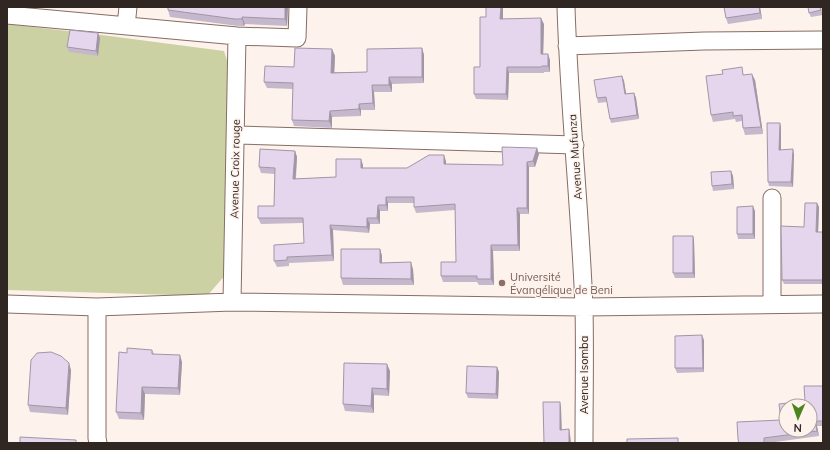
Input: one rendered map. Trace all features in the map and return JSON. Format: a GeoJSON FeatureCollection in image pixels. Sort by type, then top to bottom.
{"type":"FeatureCollection","features":[{"type":"Feature","properties":{"kind":"street"},"geometry":{"type":"LineString","coordinates":[[126,26],[128,7]]}},
{"type":"Feature","properties":{"kind":"street"},"geometry":{"type":"LineString","coordinates":[[7,15],[237,36],[297,38],[298,7]]}},
{"type":"Feature","properties":{"kind":"street","name":"Avenue Mufunza"},"geometry":{"type":"LineString","coordinates":[[566,7],[584,307]]}},
{"type":"Feature","properties":{"kind":"street","name":"Avenue Croix rouge"},"geometry":{"type":"LineString","coordinates":[[232,302],[237,36]]}},
{"type":"Feature","properties":{"kind":"street"},"geometry":{"type":"LineString","coordinates":[[568,46],[704,41],[823,40]]}},
{"type":"Feature","properties":{"kind":"street"},"geometry":{"type":"LineString","coordinates":[[236,135],[575,145]]}},
{"type":"Feature","properties":{"kind":"street"},"geometry":{"type":"LineString","coordinates":[[772,198],[772,304]]}},
{"type":"Feature","properties":{"kind":"street"},"geometry":{"type":"LineString","coordinates":[[7,304],[97,306],[232,302],[584,307],[823,304]]}},
{"type":"Feature","properties":{"kind":"street"},"geometry":{"type":"LineString","coordinates":[[97,306],[98,443]]}},
{"type":"Feature","properties":{"kind":"street","name":"Avenue Isomba"},"geometry":{"type":"LineString","coordinates":[[584,307],[584,443]]}},
{"type":"Feature","properties":{"kind":"green space"},"geometry":{"type":"Polygon","coordinates":[[[7,24],[224,51],[232,76],[227,273],[207,296],[7,290],[7,24]]]}},
{"type":"Feature","properties":{"kind":"building"},"geometry":{"type":"Polygon","coordinates":[[[168,7],[285,7],[285,19],[242,17],[242,19],[235,19],[168,10],[168,7]]]}},
{"type":"Feature","properties":{"kind":"building"},"geometry":{"type":"Polygon","coordinates":[[[486,7],[501,7],[500,19],[541,18],[541,54],[548,54],[548,66],[507,67],[506,94],[474,94],[474,67],[480,67],[480,17],[486,17],[486,7]]]}},
{"type":"Feature","properties":{"kind":"building"},"geometry":{"type":"Polygon","coordinates":[[[724,7],[759,7],[760,13],[726,18],[724,7]]]}},
{"type":"Feature","properties":{"kind":"building"},"geometry":{"type":"Polygon","coordinates":[[[808,7],[820,7],[821,10],[809,13],[808,7]]]}},
{"type":"Feature","properties":{"kind":"building"},"geometry":{"type":"Polygon","coordinates":[[[70,30],[98,33],[96,51],[67,47],[70,30]]]}},
{"type":"Feature","properties":{"kind":"building"},"geometry":{"type":"Polygon","coordinates":[[[295,48],[332,49],[331,73],[367,72],[367,49],[422,48],[422,77],[389,77],[389,85],[372,85],[373,103],[359,104],[359,109],[330,111],[329,121],[292,120],[293,83],[264,82],[265,66],[294,67],[295,48]]]}},
{"type":"Feature","properties":{"kind":"building"},"geometry":{"type":"Polygon","coordinates":[[[742,67],[743,75],[752,74],[761,127],[743,128],[742,115],[733,116],[733,112],[711,115],[706,76],[723,74],[722,70],[742,67]]]}},
{"type":"Feature","properties":{"kind":"building"},"geometry":{"type":"Polygon","coordinates":[[[622,76],[625,94],[634,93],[637,115],[610,119],[606,97],[597,98],[594,80],[622,76]]]}},
{"type":"Feature","properties":{"kind":"building"},"geometry":{"type":"Polygon","coordinates":[[[767,123],[780,123],[779,150],[793,149],[791,182],[768,182],[767,123]]]}},
{"type":"Feature","properties":{"kind":"building"},"geometry":{"type":"Polygon","coordinates":[[[502,147],[537,148],[533,161],[527,162],[527,208],[517,208],[518,245],[491,245],[491,279],[477,279],[477,276],[441,276],[441,262],[456,262],[455,204],[414,207],[414,197],[386,197],[386,205],[378,205],[377,218],[367,218],[367,227],[330,225],[332,255],[287,257],[287,260],[274,261],[274,245],[304,243],[303,218],[258,218],[258,206],[274,206],[275,168],[259,167],[260,149],[295,151],[293,179],[336,177],[336,159],[361,159],[361,168],[407,168],[429,155],[444,155],[444,164],[503,165],[502,147]]]}},
{"type":"Feature","properties":{"kind":"building"},"geometry":{"type":"Polygon","coordinates":[[[731,171],[732,184],[712,186],[711,172],[731,171]]]}},
{"type":"Feature","properties":{"kind":"building"},"geometry":{"type":"Polygon","coordinates":[[[805,203],[817,203],[816,232],[823,232],[823,280],[782,280],[781,226],[804,227],[805,203]]]}},
{"type":"Feature","properties":{"kind":"building"},"geometry":{"type":"Polygon","coordinates":[[[753,206],[753,234],[737,234],[737,207],[753,206]]]}},
{"type":"Feature","properties":{"kind":"building"},"geometry":{"type":"Polygon","coordinates":[[[673,236],[693,236],[693,273],[673,273],[673,236]]]}},
{"type":"Feature","properties":{"kind":"building"},"geometry":{"type":"Polygon","coordinates":[[[341,249],[380,249],[380,263],[411,262],[411,279],[341,278],[341,249]]]}},
{"type":"Feature","properties":{"kind":"building"},"geometry":{"type":"Polygon","coordinates":[[[702,335],[703,368],[675,368],[675,336],[702,335]]]}},
{"type":"Feature","properties":{"kind":"building"},"geometry":{"type":"Polygon","coordinates":[[[127,348],[152,350],[152,354],[180,355],[178,388],[142,387],[141,413],[116,412],[119,352],[127,353],[127,348]]]}},
{"type":"Feature","properties":{"kind":"building"},"geometry":{"type":"Polygon","coordinates":[[[51,352],[61,356],[69,363],[66,408],[28,405],[31,360],[37,353],[51,352]]]}},
{"type":"Feature","properties":{"kind":"building"},"geometry":{"type":"Polygon","coordinates":[[[344,363],[387,364],[387,389],[372,388],[371,406],[343,404],[344,363]]]}},
{"type":"Feature","properties":{"kind":"building"},"geometry":{"type":"Polygon","coordinates":[[[467,366],[497,367],[496,394],[466,393],[467,366]]]}},
{"type":"Feature","properties":{"kind":"building"},"geometry":{"type":"Polygon","coordinates":[[[804,386],[823,386],[823,421],[818,421],[818,398],[805,398],[804,386]]]}},
{"type":"Feature","properties":{"kind":"building"},"geometry":{"type":"Polygon","coordinates":[[[543,402],[560,402],[560,430],[569,429],[569,443],[544,443],[543,402]]]}},
{"type":"Feature","properties":{"kind":"building"},"geometry":{"type":"Polygon","coordinates":[[[778,420],[778,436],[764,438],[764,443],[739,443],[737,422],[778,420]]]}},
{"type":"Feature","properties":{"kind":"building"},"geometry":{"type":"Polygon","coordinates":[[[20,437],[76,440],[76,443],[20,443],[20,437]]]}},
{"type":"Feature","properties":{"kind":"building"},"geometry":{"type":"Polygon","coordinates":[[[678,438],[678,443],[627,443],[627,439],[678,438]]]}},
{"type":"Feature","properties":{"kind":"place","name":"Université Évangélique de Beni"},"geometry":{"type":"Point","coordinates":[502,283]}}]}
